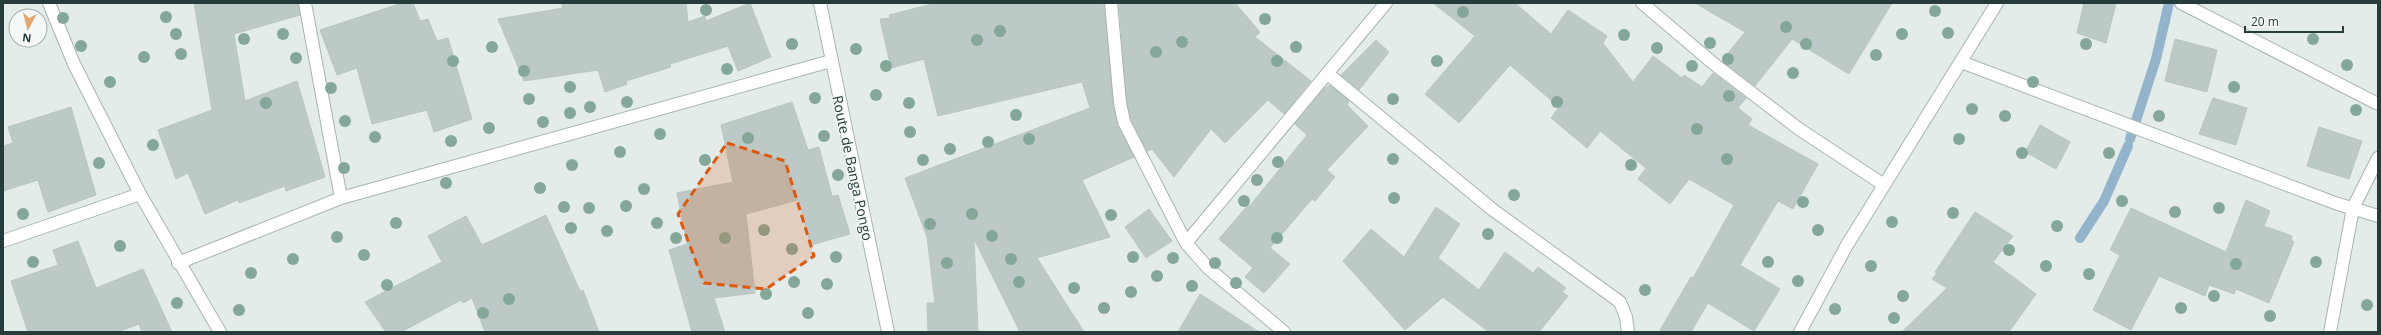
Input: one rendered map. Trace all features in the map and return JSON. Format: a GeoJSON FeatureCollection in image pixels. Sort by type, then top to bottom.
{"type":"FeatureCollection","features":[{"type":"Feature","properties":{"kind":"street"},"geometry":{"type":"LineString","coordinates":[[49,3],[74,64],[140,194],[178,263],[220,332]]}},
{"type":"Feature","properties":{"kind":"street"},"geometry":{"type":"LineString","coordinates":[[305,3],[341,198]]}},
{"type":"Feature","properties":{"kind":"street","name":"Route de Banga Pongo"},"geometry":{"type":"LineString","coordinates":[[820,3],[888,332]]}},
{"type":"Feature","properties":{"kind":"street"},"geometry":{"type":"LineString","coordinates":[[1111,3],[1120,103],[1124,122],[1186,243],[1208,268],[1284,332]]}},
{"type":"Feature","properties":{"kind":"street"},"geometry":{"type":"LineString","coordinates":[[1186,243],[1386,3]]}},
{"type":"Feature","properties":{"kind":"street"},"geometry":{"type":"LineString","coordinates":[[1642,3],[1714,64],[1799,129],[1884,185]]}},
{"type":"Feature","properties":{"kind":"street"},"geometry":{"type":"LineString","coordinates":[[1800,332],[1847,245],[1997,3]]}},
{"type":"Feature","properties":{"kind":"street"},"geometry":{"type":"LineString","coordinates":[[2181,3],[2378,104]]}},
{"type":"Feature","properties":{"kind":"street"},"geometry":{"type":"LineString","coordinates":[[178,263],[341,198],[831,61]]}},
{"type":"Feature","properties":{"kind":"street"},"geometry":{"type":"LineString","coordinates":[[1961,62],[2378,216]]}},
{"type":"Feature","properties":{"kind":"street"},"geometry":{"type":"LineString","coordinates":[[1328,74],[1493,210],[1620,302],[1626,317],[1628,332]]}},
{"type":"Feature","properties":{"kind":"street"},"geometry":{"type":"LineString","coordinates":[[2330,332],[2353,208],[2378,158]]}},
{"type":"Feature","properties":{"kind":"street"},"geometry":{"type":"LineString","coordinates":[[3,241],[140,194]]}},
{"type":"Feature","properties":{"kind":"highlighted area"},"geometry":{"type":"Polygon","coordinates":[[[727,143],[785,161],[814,256],[766,289],[704,283],[678,214],[727,143]]]}},
{"type":"Feature","properties":{"kind":"building"},"geometry":{"type":"Polygon","coordinates":[[[194,3],[298,3],[300,15],[234,34],[245,101],[297,81],[325,177],[286,191],[285,186],[239,203],[238,200],[205,214],[188,173],[176,179],[158,130],[212,110],[194,3]]]}},
{"type":"Feature","properties":{"kind":"building"},"geometry":{"type":"Polygon","coordinates":[[[402,3],[413,3],[420,21],[428,19],[437,41],[448,38],[472,119],[434,132],[427,110],[372,124],[357,68],[337,75],[320,30],[402,3]]]}},
{"type":"Feature","properties":{"kind":"building"},"geometry":{"type":"Polygon","coordinates":[[[561,3],[686,3],[688,22],[705,16],[706,21],[750,3],[771,57],[738,71],[728,46],[670,64],[671,67],[626,81],[627,84],[605,92],[598,70],[524,81],[498,19],[563,8],[561,3]]]}},
{"type":"Feature","properties":{"kind":"building"},"geometry":{"type":"Polygon","coordinates":[[[936,3],[1104,3],[1113,105],[1117,125],[1134,157],[1082,180],[1110,237],[1037,258],[1084,332],[1020,332],[974,239],[978,332],[928,332],[927,303],[935,303],[927,237],[905,178],[1090,108],[1082,82],[938,116],[924,59],[891,68],[880,19],[890,18],[889,15],[936,3]]]}},
{"type":"Feature","properties":{"kind":"building"},"geometry":{"type":"Polygon","coordinates":[[[1119,3],[1235,3],[1260,32],[1255,37],[1311,81],[1284,114],[1268,100],[1225,143],[1211,129],[1174,177],[1152,149],[1147,151],[1131,119],[1127,102],[1119,3]]]}},
{"type":"Feature","properties":{"kind":"building"},"geometry":{"type":"Polygon","coordinates":[[[1433,3],[1515,3],[1551,34],[1568,10],[1607,36],[1603,43],[1633,82],[1653,56],[1682,78],[1684,75],[1702,87],[1713,73],[1746,98],[1738,108],[1752,119],[1748,125],[1818,164],[1793,209],[1778,201],[1740,265],[1780,289],[1754,331],[1708,303],[1691,332],[1659,332],[1691,277],[1693,278],[1734,205],[1689,179],[1670,204],[1638,179],[1646,168],[1600,131],[1587,148],[1551,118],[1559,107],[1510,65],[1459,123],[1425,94],[1475,36],[1433,3]]]}},
{"type":"Feature","properties":{"kind":"building"},"geometry":{"type":"Polygon","coordinates":[[[1695,3],[1892,3],[1849,74],[1792,39],[1755,86],[1722,61],[1745,32],[1695,3]]]}},
{"type":"Feature","properties":{"kind":"building"},"geometry":{"type":"Polygon","coordinates":[[[2084,3],[2116,3],[2106,43],[2077,33],[2084,3]]]}},
{"type":"Feature","properties":{"kind":"building"},"geometry":{"type":"Polygon","coordinates":[[[2175,39],[2217,50],[2207,92],[2165,81],[2175,39]]]}},
{"type":"Feature","properties":{"kind":"building"},"geometry":{"type":"Polygon","coordinates":[[[1376,40],[1389,52],[1359,90],[1341,75],[1376,40]]]}},
{"type":"Feature","properties":{"kind":"building"},"geometry":{"type":"Polygon","coordinates":[[[1330,85],[1349,101],[1347,105],[1368,126],[1327,170],[1335,177],[1315,201],[1312,199],[1270,248],[1290,264],[1264,293],[1245,277],[1253,268],[1219,239],[1248,205],[1249,207],[1307,135],[1295,124],[1323,90],[1330,85]]]}},
{"type":"Feature","properties":{"kind":"building"},"geometry":{"type":"Polygon","coordinates":[[[2213,98],[2247,108],[2236,145],[2199,134],[2213,98]]]}},
{"type":"Feature","properties":{"kind":"building"},"geometry":{"type":"Polygon","coordinates":[[[792,102],[808,150],[819,147],[832,196],[838,195],[850,234],[811,245],[798,200],[746,214],[755,293],[714,298],[725,332],[692,332],[669,250],[687,244],[677,193],[733,182],[721,125],[792,102]]]}},
{"type":"Feature","properties":{"kind":"building"},"geometry":{"type":"Polygon","coordinates":[[[71,107],[96,195],[48,212],[38,180],[3,191],[3,146],[13,143],[8,127],[71,107]]]}},
{"type":"Feature","properties":{"kind":"building"},"geometry":{"type":"Polygon","coordinates":[[[2040,125],[2070,142],[2056,169],[2025,152],[2040,125]]]}},
{"type":"Feature","properties":{"kind":"building"},"geometry":{"type":"Polygon","coordinates":[[[2319,127],[2362,141],[2349,179],[2307,166],[2319,127]]]}},
{"type":"Feature","properties":{"kind":"building"},"geometry":{"type":"Polygon","coordinates":[[[2246,200],[2270,211],[2264,226],[2292,236],[2291,240],[2294,242],[2269,303],[2236,289],[2234,294],[2209,285],[2205,296],[2159,276],[2131,330],[2093,310],[2120,255],[2110,250],[2131,208],[2226,252],[2246,200]]]}},
{"type":"Feature","properties":{"kind":"building"},"geometry":{"type":"Polygon","coordinates":[[[1436,207],[1460,224],[1438,258],[1479,290],[1505,252],[1533,273],[1538,267],[1566,288],[1562,292],[1568,296],[1539,332],[1489,332],[1443,297],[1405,330],[1343,261],[1371,229],[1404,257],[1436,207]]]}},
{"type":"Feature","properties":{"kind":"building"},"geometry":{"type":"Polygon","coordinates":[[[1149,209],[1172,241],[1146,258],[1125,227],[1149,209]]]}},
{"type":"Feature","properties":{"kind":"building"},"geometry":{"type":"Polygon","coordinates":[[[1975,212],[2013,236],[1993,262],[2036,294],[2009,332],[1902,332],[1947,288],[1932,279],[1937,273],[1935,272],[1975,212]]]}},
{"type":"Feature","properties":{"kind":"building"},"geometry":{"type":"Polygon","coordinates":[[[546,215],[580,291],[583,290],[599,332],[485,332],[472,298],[463,303],[461,300],[401,332],[386,332],[365,302],[442,262],[428,236],[466,216],[482,245],[546,215]]]}},
{"type":"Feature","properties":{"kind":"building"},"geometry":{"type":"Polygon","coordinates":[[[78,241],[96,288],[143,269],[172,332],[142,332],[139,324],[117,332],[28,332],[11,281],[58,265],[53,250],[78,241]]]}},
{"type":"Feature","properties":{"kind":"building"},"geometry":{"type":"Polygon","coordinates":[[[1200,294],[1259,332],[1178,332],[1200,294]]]}},
{"type":"Feature","properties":{"kind":"waterway"},"geometry":{"type":"LineString","coordinates":[[2130,139],[2156,59],[2169,3]]}},
{"type":"Feature","properties":{"kind":"waterway"},"geometry":{"type":"LineString","coordinates":[[2080,238],[2104,201],[2128,146]]}}]}
